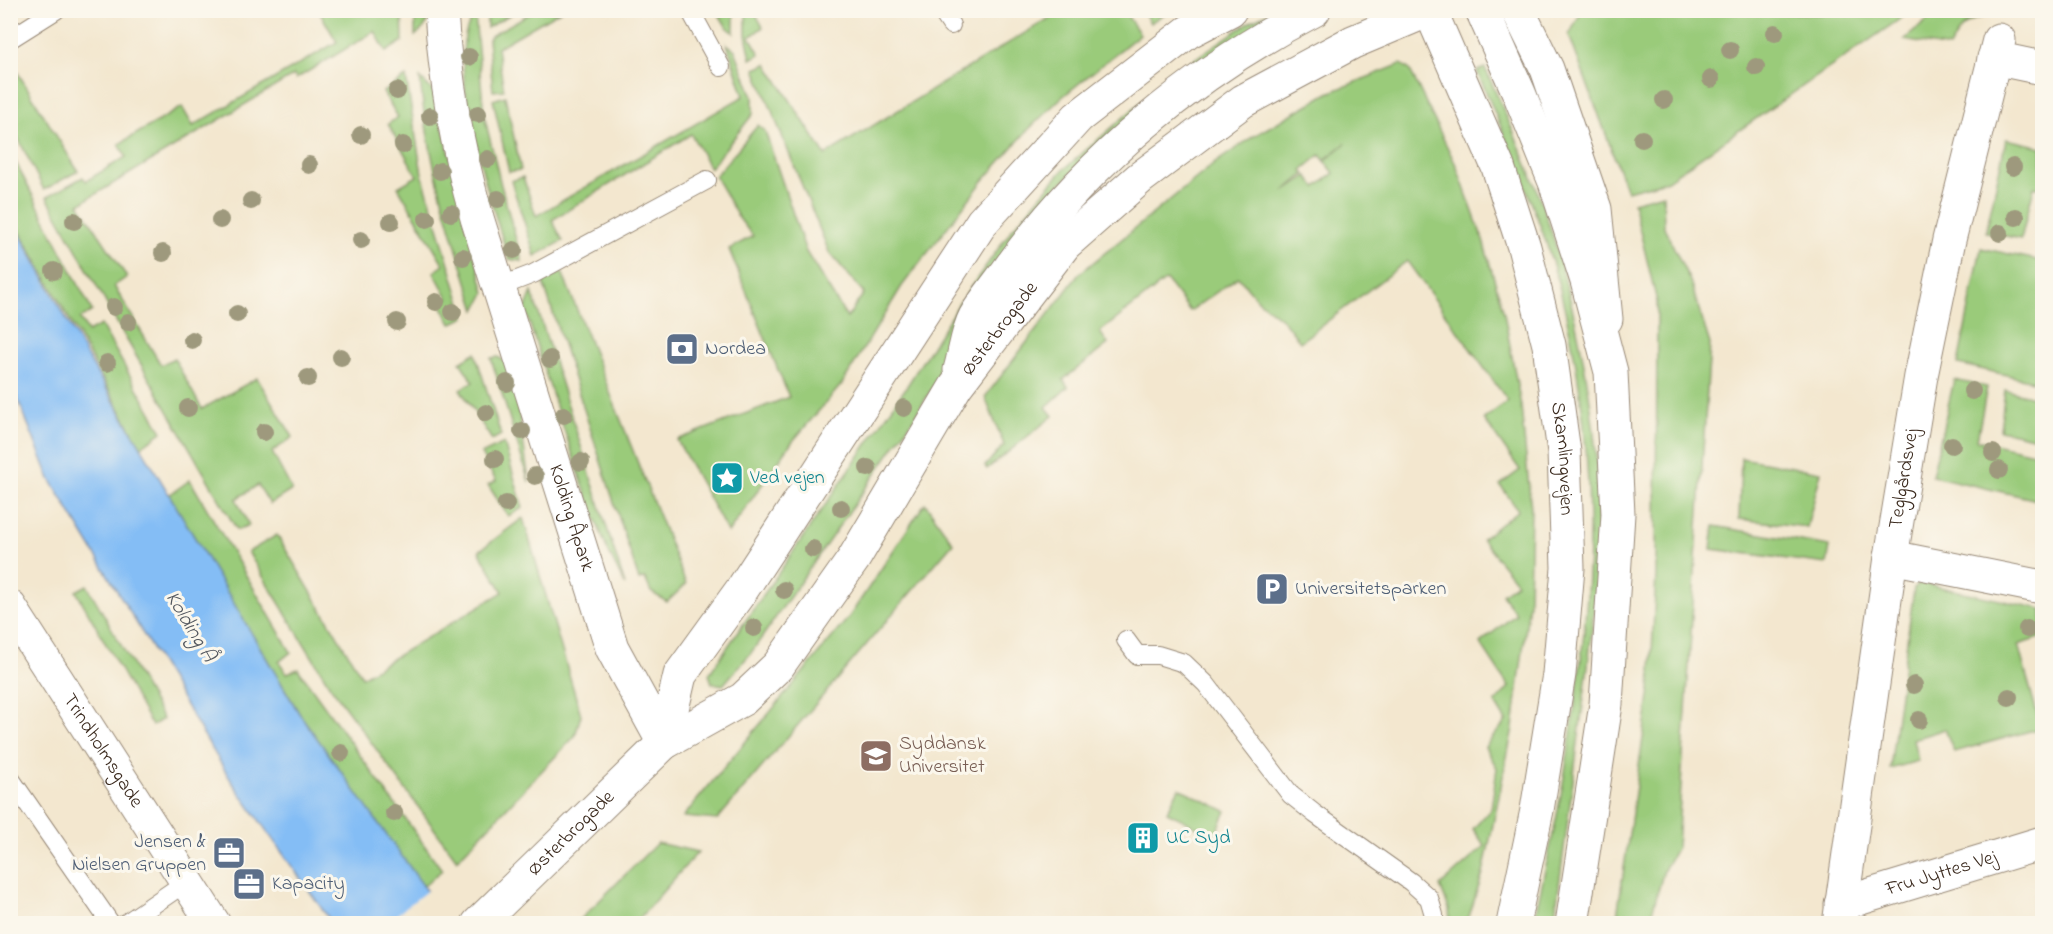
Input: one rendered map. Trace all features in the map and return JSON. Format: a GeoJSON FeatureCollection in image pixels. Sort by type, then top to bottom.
{"type":"FeatureCollection","features":[{"type":"Feature","properties":{"kind":"main road","name":"Kolding Åpark"},"geometry":{"type":"LineString","coordinates":[[441,10],[450,105],[462,162],[499,287],[612,648],[664,743]]}},
{"type":"Feature","properties":{"kind":"main road"},"geometry":{"type":"LineString","coordinates":[[664,743],[680,675],[743,588],[982,222],[1078,117],[1188,33],[1230,10]]}},
{"type":"Feature","properties":{"kind":"main road"},"geometry":{"type":"LineString","coordinates":[[956,386],[974,318],[1031,238],[1080,184],[1130,134],[1210,73],[1314,10]]}},
{"type":"Feature","properties":{"kind":"main road","name":"Østerbrogade"},"geometry":{"type":"LineString","coordinates":[[478,924],[664,743],[743,699],[778,666],[853,560],[956,386],[1065,244],[1140,178],[1243,101],[1353,42],[1430,10]]}},
{"type":"Feature","properties":{"kind":"main road","name":"Skamlingvejen"},"geometry":{"type":"LineString","coordinates":[[1430,10],[1497,167],[1524,248],[1549,345],[1564,452],[1568,568],[1559,674],[1537,810],[1513,924]]}},
{"type":"Feature","properties":{"kind":"main road"},"geometry":{"type":"LineString","coordinates":[[1482,10],[1555,182],[1587,281],[1611,372]]}},
{"type":"Feature","properties":{"kind":"main road"},"geometry":{"type":"LineString","coordinates":[[1518,10],[1547,69],[1595,209],[1611,372],[1618,514],[1606,704],[1572,924]]}},
{"type":"Feature","properties":{"kind":"main road","name":"Teglgårdsvej"},"geometry":{"type":"LineString","coordinates":[[1840,914],[1891,557],[1921,376],[1949,240],[1997,49],[2043,68]]}},
{"type":"Feature","properties":{"kind":"main road"},"geometry":{"type":"LineString","coordinates":[[1891,557],[2043,587]]}},
{"type":"Feature","properties":{"kind":"main road","name":"Trindholmsgade"},"geometry":{"type":"LineString","coordinates":[[10,607],[213,924]]}},
{"type":"Feature","properties":{"kind":"main road","name":"Fru Jyttes Vej"},"geometry":{"type":"LineString","coordinates":[[1840,914],[2043,843]]}},
{"type":"Feature","properties":{"kind":"lane"},"geometry":{"type":"LineString","coordinates":[[10,39],[57,10]]}},
{"type":"Feature","properties":{"kind":"lane"},"geometry":{"type":"LineString","coordinates":[[690,10],[721,67]]}},
{"type":"Feature","properties":{"kind":"lane"},"geometry":{"type":"LineString","coordinates":[[499,287],[533,274],[707,180]]}},
{"type":"Feature","properties":{"kind":"lane"},"geometry":{"type":"LineString","coordinates":[[1126,640],[1137,655],[1158,655],[1184,663],[1206,684],[1291,795],[1411,882],[1429,898],[1434,924]]}},
{"type":"Feature","properties":{"kind":"lane"},"geometry":{"type":"LineString","coordinates":[[10,778],[111,924]]}},
{"type":"Feature","properties":{"kind":"lane"},"geometry":{"type":"LineString","coordinates":[[125,924],[186,882]]}},
{"type":"Feature","properties":{"kind":"green space"},"geometry":{"type":"Polygon","coordinates":[[[487,10],[516,10],[516,11],[487,28],[487,10]]]}},
{"type":"Feature","properties":{"kind":"green space"},"geometry":{"type":"Polygon","coordinates":[[[319,11],[402,11],[403,41],[386,52],[375,31],[296,79],[294,75],[79,204],[127,277],[114,286],[161,365],[174,358],[202,409],[257,378],[293,437],[272,452],[292,490],[270,504],[258,485],[236,499],[249,525],[237,530],[47,197],[83,177],[86,181],[126,157],[119,144],[182,107],[193,126],[337,42],[319,11]]]}},
{"type":"Feature","properties":{"kind":"green space"},"geometry":{"type":"Polygon","coordinates":[[[415,11],[428,11],[428,19],[426,25],[415,36],[415,11]]]}},
{"type":"Feature","properties":{"kind":"green space"},"geometry":{"type":"Polygon","coordinates":[[[534,11],[560,11],[497,48],[504,90],[493,91],[488,40],[492,35],[534,11]]]}},
{"type":"Feature","properties":{"kind":"green space"},"geometry":{"type":"Polygon","coordinates":[[[717,11],[734,11],[734,33],[726,26],[717,11]]]}},
{"type":"Feature","properties":{"kind":"green space"},"geometry":{"type":"Polygon","coordinates":[[[746,11],[754,11],[763,27],[750,37],[760,54],[751,59],[746,35],[746,11]]]}},
{"type":"Feature","properties":{"kind":"green space"},"geometry":{"type":"Polygon","coordinates":[[[1061,11],[1124,11],[1140,34],[1061,98],[1027,131],[983,181],[902,286],[842,384],[792,442],[728,533],[677,440],[789,397],[729,249],[753,236],[738,217],[715,176],[758,125],[765,131],[806,252],[847,318],[864,293],[829,252],[755,69],[767,64],[825,155],[1061,11]]]}},
{"type":"Feature","properties":{"kind":"green space"},"geometry":{"type":"Polygon","coordinates":[[[1143,11],[1169,11],[1150,23],[1143,11]]]}},
{"type":"Feature","properties":{"kind":"green space"},"geometry":{"type":"Polygon","coordinates":[[[1272,11],[1290,11],[1087,158],[1036,208],[959,315],[937,380],[912,421],[751,653],[723,685],[712,683],[709,674],[905,389],[960,302],[1013,228],[1062,171],[1178,70],[1248,23],[1272,11]]]}},
{"type":"Feature","properties":{"kind":"green space"},"geometry":{"type":"Polygon","coordinates":[[[1582,11],[1821,14],[1910,12],[1666,181],[1627,191],[1569,35],[1582,11]]]}},
{"type":"Feature","properties":{"kind":"green space"},"geometry":{"type":"Polygon","coordinates":[[[1938,11],[2007,11],[1972,20],[1960,30],[1949,48],[1904,40],[1938,11]]]}},
{"type":"Feature","properties":{"kind":"green space"},"geometry":{"type":"Polygon","coordinates":[[[475,16],[484,115],[522,261],[509,259],[473,133],[466,96],[463,61],[466,34],[475,16]]]}},
{"type":"Feature","properties":{"kind":"green space"},"geometry":{"type":"Polygon","coordinates":[[[727,44],[735,50],[753,97],[753,114],[710,168],[691,134],[552,220],[563,241],[535,256],[511,181],[523,177],[536,216],[744,96],[727,44]]]}},
{"type":"Feature","properties":{"kind":"green space"},"geometry":{"type":"Polygon","coordinates":[[[10,60],[78,171],[44,190],[11,124],[10,60]]]}},
{"type":"Feature","properties":{"kind":"green space"},"geometry":{"type":"Polygon","coordinates":[[[1401,64],[1410,70],[1456,165],[1482,237],[1504,313],[1521,406],[1531,508],[1529,603],[1513,728],[1483,873],[1467,923],[1450,923],[1449,909],[1440,886],[1485,846],[1473,829],[1491,809],[1497,768],[1485,747],[1506,721],[1495,703],[1509,687],[1480,643],[1516,614],[1502,594],[1517,583],[1482,539],[1518,510],[1500,485],[1520,470],[1484,419],[1508,401],[1407,261],[1300,342],[1284,321],[1259,301],[1238,277],[1190,311],[1166,280],[1100,332],[1108,344],[1063,380],[1068,387],[1046,407],[1053,416],[987,469],[985,466],[1004,445],[985,397],[1079,274],[1215,163],[1254,136],[1328,93],[1401,64]],[[1346,143],[1324,160],[1320,155],[1302,170],[1305,174],[1283,192],[1307,176],[1316,187],[1334,173],[1325,161],[1346,143]]]}},
{"type":"Feature","properties":{"kind":"green space"},"geometry":{"type":"Polygon","coordinates":[[[1485,68],[1531,174],[1562,266],[1586,373],[1596,454],[1598,524],[1592,630],[1554,923],[1534,923],[1561,795],[1581,660],[1589,555],[1586,448],[1572,341],[1560,290],[1545,239],[1477,71],[1485,68]]]}},
{"type":"Feature","properties":{"kind":"green space"},"geometry":{"type":"Polygon","coordinates":[[[406,77],[422,174],[465,317],[451,324],[440,303],[448,298],[434,272],[444,265],[398,187],[417,176],[388,124],[398,117],[383,92],[406,77]]]}},
{"type":"Feature","properties":{"kind":"green space"},"geometry":{"type":"Polygon","coordinates":[[[420,78],[434,92],[485,293],[476,310],[434,167],[420,78]]]}},
{"type":"Feature","properties":{"kind":"green space"},"geometry":{"type":"Polygon","coordinates":[[[505,96],[521,170],[509,172],[493,100],[505,96]]]}},
{"type":"Feature","properties":{"kind":"green space"},"geometry":{"type":"Polygon","coordinates":[[[2006,139],[2042,147],[2042,189],[2034,187],[2021,239],[1986,232],[2006,139]]]}},
{"type":"Feature","properties":{"kind":"green space"},"geometry":{"type":"Polygon","coordinates":[[[11,153],[92,311],[80,319],[88,332],[101,325],[162,432],[141,447],[11,215],[11,153]]]}},
{"type":"Feature","properties":{"kind":"green space"},"geometry":{"type":"Polygon","coordinates":[[[1663,194],[1664,227],[1690,281],[1710,344],[1677,847],[1664,870],[1649,923],[1616,923],[1650,690],[1656,575],[1657,302],[1633,202],[1663,194]]]}},
{"type":"Feature","properties":{"kind":"green space"},"geometry":{"type":"Polygon","coordinates":[[[1981,248],[2042,261],[2042,383],[1958,364],[1981,248]]]}},
{"type":"Feature","properties":{"kind":"green space"},"geometry":{"type":"Polygon","coordinates":[[[562,272],[686,584],[667,602],[651,592],[645,578],[639,580],[543,282],[562,272]]]}},
{"type":"Feature","properties":{"kind":"green space"},"geometry":{"type":"Polygon","coordinates":[[[532,292],[625,585],[607,549],[589,503],[525,309],[532,292]]]}},
{"type":"Feature","properties":{"kind":"green space"},"geometry":{"type":"Polygon","coordinates":[[[475,353],[501,435],[492,440],[460,389],[473,382],[460,362],[475,353]]]}},
{"type":"Feature","properties":{"kind":"green space"},"geometry":{"type":"Polygon","coordinates":[[[498,357],[506,362],[516,390],[529,482],[491,358],[498,357]]]}},
{"type":"Feature","properties":{"kind":"green space"},"geometry":{"type":"Polygon","coordinates":[[[1954,380],[1987,387],[1977,440],[2042,455],[2042,501],[1932,476],[1954,380]]]}},
{"type":"Feature","properties":{"kind":"green space"},"geometry":{"type":"Polygon","coordinates":[[[2005,390],[2042,399],[2042,439],[2000,430],[2005,390]]]}},
{"type":"Feature","properties":{"kind":"green space"},"geometry":{"type":"Polygon","coordinates":[[[504,443],[523,508],[508,516],[488,485],[496,481],[481,454],[504,443]]]}},
{"type":"Feature","properties":{"kind":"green space"},"geometry":{"type":"Polygon","coordinates":[[[1741,458],[1821,472],[1807,527],[1739,519],[1741,458]]]}},
{"type":"Feature","properties":{"kind":"green space"},"geometry":{"type":"Polygon","coordinates":[[[190,480],[291,652],[279,662],[287,673],[298,669],[442,870],[423,887],[299,713],[169,495],[190,480]]]}},
{"type":"Feature","properties":{"kind":"green space"},"geometry":{"type":"Polygon","coordinates":[[[925,503],[953,543],[717,820],[683,817],[849,617],[925,503]]]}},
{"type":"Feature","properties":{"kind":"green space"},"geometry":{"type":"Polygon","coordinates":[[[523,518],[581,715],[575,736],[457,860],[330,686],[248,552],[277,535],[362,677],[503,592],[479,551],[523,518]]]}},
{"type":"Feature","properties":{"kind":"green space"},"geometry":{"type":"Polygon","coordinates":[[[1714,526],[1830,546],[1827,564],[1711,549],[1714,526]]]}},
{"type":"Feature","properties":{"kind":"green space"},"geometry":{"type":"Polygon","coordinates":[[[1921,583],[2042,609],[2042,637],[2018,645],[2041,728],[1954,752],[1945,729],[1913,739],[1918,761],[1890,769],[1914,588],[1921,583]]]}},
{"type":"Feature","properties":{"kind":"green space"},"geometry":{"type":"Polygon","coordinates":[[[87,585],[163,719],[152,726],[76,591],[87,585]]]}},
{"type":"Feature","properties":{"kind":"green space"},"geometry":{"type":"Polygon","coordinates":[[[1179,788],[1226,811],[1215,836],[1167,812],[1179,788]]]}},
{"type":"Feature","properties":{"kind":"green space"},"geometry":{"type":"Polygon","coordinates":[[[657,843],[698,852],[635,923],[577,923],[657,843]]]}},
{"type":"Feature","properties":{"kind":"water","name":"Kolding Å"},"geometry":{"type":"Polygon","coordinates":[[[10,216],[88,358],[299,713],[450,923],[332,923],[232,782],[50,479],[11,382],[10,216]]]}},
{"type":"Feature","properties":{"kind":"pier"},"geometry":{"type":"Polygon","coordinates":[[[428,890],[453,924],[386,923],[428,890]]]}},
{"type":"Feature","properties":{"kind":"place","name":"Nordea"},"geometry":{"type":"Point","coordinates":[682,349]}},
{"type":"Feature","properties":{"kind":"place","name":"Ved vejen"},"geometry":{"type":"Point","coordinates":[727,478]}},
{"type":"Feature","properties":{"kind":"place","name":"Universitetsparken"},"geometry":{"type":"Point","coordinates":[1272,589]}},
{"type":"Feature","properties":{"kind":"place","name":"Syddansk Universitet"},"geometry":{"type":"Point","coordinates":[876,756]}},
{"type":"Feature","properties":{"kind":"place","name":"UC Syd"},"geometry":{"type":"Point","coordinates":[1143,838]}},
{"type":"Feature","properties":{"kind":"place","name":"Jensen & Nielsen Gruppen"},"geometry":{"type":"Point","coordinates":[229,853]}},
{"type":"Feature","properties":{"kind":"place","name":"Kapacity"},"geometry":{"type":"Point","coordinates":[249,884]}}]}
